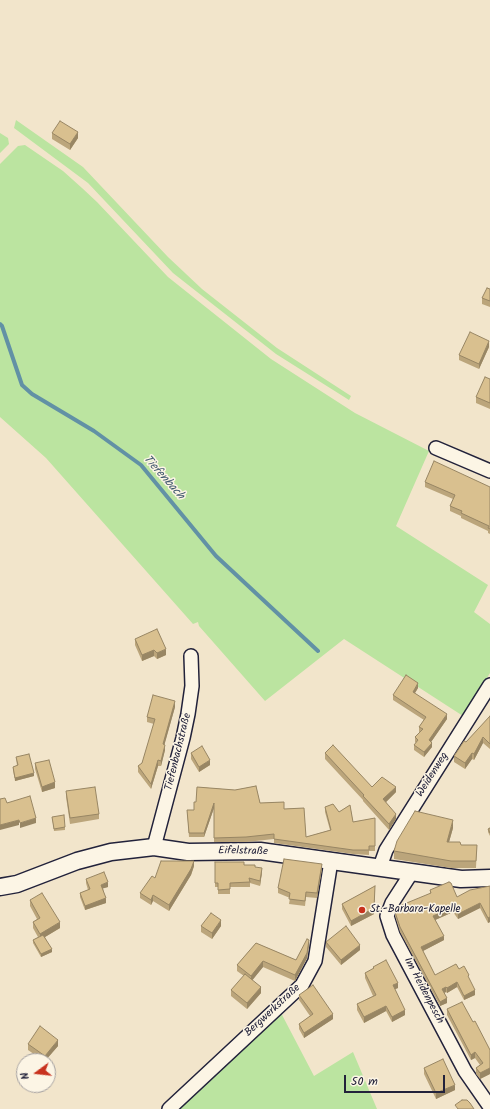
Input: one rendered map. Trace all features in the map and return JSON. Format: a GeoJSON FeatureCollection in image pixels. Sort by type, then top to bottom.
{"type":"FeatureCollection","features":[{"type":"Feature","properties":{"kind":"street"},"geometry":{"type":"LineString","coordinates":[[436,448],[490,471]]}},
{"type":"Feature","properties":{"kind":"street","name":"Tiefenbachstraße"},"geometry":{"type":"LineString","coordinates":[[154,847],[188,714],[192,686],[191,656]]}},
{"type":"Feature","properties":{"kind":"street","name":"Weidenweg"},"geometry":{"type":"LineString","coordinates":[[380,867],[386,850],[490,685]]}},
{"type":"Feature","properties":{"kind":"street","name":"Eifelstraße"},"geometry":{"type":"LineString","coordinates":[[0,886],[17,884],[77,861],[111,852],[154,847],[188,852],[260,851],[461,879],[490,878]]}},
{"type":"Feature","properties":{"kind":"street","name":"Bergwerkstraße"},"geometry":{"type":"LineString","coordinates":[[168,1109],[302,985],[315,961],[331,862]]}},
{"type":"Feature","properties":{"kind":"street","name":"Im Heidenpesch"},"geometry":{"type":"LineString","coordinates":[[412,872],[392,902],[387,916],[394,935],[464,1071],[490,1107]]}},
{"type":"Feature","properties":{"kind":"green space"},"geometry":{"type":"Polygon","coordinates":[[[16,120],[83,167],[168,257],[202,289],[277,348],[351,396],[349,400],[276,354],[173,273],[88,183],[14,128],[16,120]]]}},
{"type":"Feature","properties":{"kind":"green space"},"geometry":{"type":"Polygon","coordinates":[[[0,133],[8,138],[9,144],[0,153],[0,133]]]}},
{"type":"Feature","properties":{"kind":"green space"},"geometry":{"type":"Polygon","coordinates":[[[25,145],[63,171],[82,188],[168,277],[271,359],[355,413],[429,451],[396,526],[488,585],[474,612],[490,624],[490,673],[463,716],[344,639],[265,701],[199,626],[198,622],[193,624],[46,458],[0,417],[0,164],[18,146],[25,145]]]}},
{"type":"Feature","properties":{"kind":"green space"},"geometry":{"type":"Polygon","coordinates":[[[280,1011],[314,1076],[353,1052],[377,1109],[176,1109],[280,1011]]]}},
{"type":"Feature","properties":{"kind":"building"},"geometry":{"type":"Polygon","coordinates":[[[60,121],[78,132],[70,144],[52,133],[60,121]]]}},
{"type":"Feature","properties":{"kind":"building"},"geometry":{"type":"Polygon","coordinates":[[[487,288],[490,289],[490,301],[482,298],[487,288]]]}},
{"type":"Feature","properties":{"kind":"building"},"geometry":{"type":"Polygon","coordinates":[[[470,332],[489,341],[479,364],[459,355],[470,332]]]}},
{"type":"Feature","properties":{"kind":"building"},"geometry":{"type":"Polygon","coordinates":[[[485,377],[490,379],[490,403],[476,397],[485,377]]]}},
{"type":"Feature","properties":{"kind":"building"},"geometry":{"type":"Polygon","coordinates":[[[434,461],[490,487],[490,529],[488,528],[489,526],[461,513],[462,511],[450,506],[455,495],[425,482],[434,461]]]}},
{"type":"Feature","properties":{"kind":"building"},"geometry":{"type":"Polygon","coordinates":[[[157,629],[166,649],[157,653],[154,650],[142,655],[135,639],[157,629]]]}},
{"type":"Feature","properties":{"kind":"building"},"geometry":{"type":"Polygon","coordinates":[[[406,675],[418,683],[413,692],[447,714],[429,740],[432,743],[424,752],[414,745],[418,740],[415,737],[423,729],[419,727],[426,717],[393,695],[406,675]]]}},
{"type":"Feature","properties":{"kind":"building"},"geometry":{"type":"Polygon","coordinates":[[[153,695],[175,701],[163,744],[165,745],[161,761],[158,760],[151,784],[138,766],[142,763],[155,719],[147,717],[153,695]]]}},
{"type":"Feature","properties":{"kind":"building"},"geometry":{"type":"Polygon","coordinates":[[[490,716],[490,744],[483,737],[474,754],[472,753],[465,763],[454,756],[464,741],[466,742],[490,716]]]}},
{"type":"Feature","properties":{"kind":"building"},"geometry":{"type":"Polygon","coordinates":[[[333,745],[372,787],[382,777],[396,787],[383,799],[396,814],[389,824],[325,753],[333,745]]]}},
{"type":"Feature","properties":{"kind":"building"},"geometry":{"type":"Polygon","coordinates":[[[202,746],[210,760],[199,767],[191,753],[202,746]]]}},
{"type":"Feature","properties":{"kind":"building"},"geometry":{"type":"Polygon","coordinates":[[[29,754],[34,773],[15,778],[13,767],[18,765],[16,757],[29,754]]]}},
{"type":"Feature","properties":{"kind":"building"},"geometry":{"type":"Polygon","coordinates":[[[49,760],[55,782],[42,787],[35,763],[49,760]]]}},
{"type":"Feature","properties":{"kind":"building"},"geometry":{"type":"Polygon","coordinates":[[[256,786],[260,803],[284,802],[284,809],[304,808],[306,837],[331,830],[325,807],[333,804],[339,812],[350,805],[353,822],[375,818],[375,846],[369,846],[369,850],[353,850],[274,839],[274,834],[214,838],[214,803],[204,833],[189,833],[187,810],[194,810],[197,787],[235,790],[256,786]]]}},
{"type":"Feature","properties":{"kind":"building"},"geometry":{"type":"Polygon","coordinates":[[[95,787],[99,814],[70,818],[66,791],[95,787]]]}},
{"type":"Feature","properties":{"kind":"building"},"geometry":{"type":"Polygon","coordinates":[[[30,796],[36,818],[20,823],[19,820],[0,825],[0,799],[5,798],[7,803],[30,796]]]}},
{"type":"Feature","properties":{"kind":"building"},"geometry":{"type":"Polygon","coordinates":[[[415,811],[453,820],[447,842],[460,842],[461,845],[477,845],[476,861],[451,861],[394,851],[397,841],[415,811]]]}},
{"type":"Feature","properties":{"kind":"building"},"geometry":{"type":"Polygon","coordinates":[[[64,815],[65,827],[54,829],[52,817],[64,815]]]}},
{"type":"Feature","properties":{"kind":"building"},"geometry":{"type":"Polygon","coordinates":[[[284,859],[322,864],[317,893],[306,892],[305,901],[289,899],[290,893],[278,888],[284,859]]]}},
{"type":"Feature","properties":{"kind":"building"},"geometry":{"type":"Polygon","coordinates":[[[161,861],[194,861],[191,869],[169,905],[153,895],[151,900],[140,893],[152,876],[155,878],[161,861]]]}},
{"type":"Feature","properties":{"kind":"building"},"geometry":{"type":"Polygon","coordinates":[[[215,862],[244,862],[244,865],[255,865],[255,867],[262,868],[260,881],[249,878],[250,882],[230,883],[230,889],[218,890],[218,883],[215,883],[215,862]]]}},
{"type":"Feature","properties":{"kind":"building"},"geometry":{"type":"Polygon","coordinates":[[[104,872],[108,882],[101,885],[106,898],[85,906],[80,893],[90,889],[86,879],[104,872]]]}},
{"type":"Feature","properties":{"kind":"building"},"geometry":{"type":"Polygon","coordinates":[[[449,882],[451,883],[457,897],[470,890],[490,886],[490,917],[488,918],[480,903],[458,914],[453,907],[433,916],[444,936],[421,947],[435,975],[456,964],[459,969],[464,966],[475,990],[464,996],[457,982],[447,988],[442,989],[447,998],[440,1002],[400,927],[395,912],[397,907],[431,893],[430,890],[449,882]]]}},
{"type":"Feature","properties":{"kind":"building","name":"St.-Barbara-Kapelle"},"geometry":{"type":"Polygon","coordinates":[[[375,886],[374,908],[351,921],[342,904],[375,886]]]}},
{"type":"Feature","properties":{"kind":"building"},"geometry":{"type":"Polygon","coordinates":[[[42,893],[60,922],[40,934],[33,922],[40,918],[30,900],[42,893]]]}},
{"type":"Feature","properties":{"kind":"building"},"geometry":{"type":"Polygon","coordinates":[[[211,913],[221,920],[212,933],[201,926],[211,913]]]}},
{"type":"Feature","properties":{"kind":"building"},"geometry":{"type":"Polygon","coordinates":[[[346,926],[360,945],[341,960],[326,942],[346,926]]]}},
{"type":"Feature","properties":{"kind":"building"},"geometry":{"type":"Polygon","coordinates":[[[43,935],[52,949],[41,954],[33,940],[43,935]]]}},
{"type":"Feature","properties":{"kind":"building"},"geometry":{"type":"Polygon","coordinates":[[[307,939],[309,940],[307,953],[295,975],[263,961],[251,976],[237,965],[256,943],[296,960],[307,939]]]}},
{"type":"Feature","properties":{"kind":"building"},"geometry":{"type":"Polygon","coordinates":[[[386,960],[398,983],[393,985],[405,1010],[392,1017],[386,1006],[364,1017],[357,1004],[376,995],[365,973],[386,960]]]}},
{"type":"Feature","properties":{"kind":"building"},"geometry":{"type":"Polygon","coordinates":[[[245,974],[261,987],[247,1003],[231,990],[245,974]]]}},
{"type":"Feature","properties":{"kind":"building"},"geometry":{"type":"Polygon","coordinates":[[[313,985],[333,1014],[304,1033],[299,1024],[313,1014],[299,995],[313,985]]]}},
{"type":"Feature","properties":{"kind":"building"},"geometry":{"type":"Polygon","coordinates":[[[462,1002],[473,1022],[475,1021],[490,1050],[490,1068],[480,1073],[476,1068],[483,1063],[475,1052],[471,1055],[447,1009],[462,1002]]]}},
{"type":"Feature","properties":{"kind":"building"},"geometry":{"type":"Polygon","coordinates":[[[40,1026],[58,1040],[47,1053],[41,1053],[28,1044],[40,1026]]]}},
{"type":"Feature","properties":{"kind":"building"},"geometry":{"type":"Polygon","coordinates":[[[443,1059],[455,1085],[436,1093],[424,1068],[443,1059]]]}},
{"type":"Feature","properties":{"kind":"building"},"geometry":{"type":"Polygon","coordinates":[[[462,1100],[467,1100],[474,1109],[458,1109],[455,1105],[462,1100]]]}},
{"type":"Feature","properties":{"kind":"waterway","name":"Tiefenbach"},"geometry":{"type":"LineString","coordinates":[[0,324],[2,326],[22,385],[32,394],[94,431],[141,465],[216,556],[318,651]]}},
{"type":"Feature","properties":{"kind":"place","name":"St.-Barbara-Kapelle"},"geometry":{"type":"Point","coordinates":[362,910]}}]}
